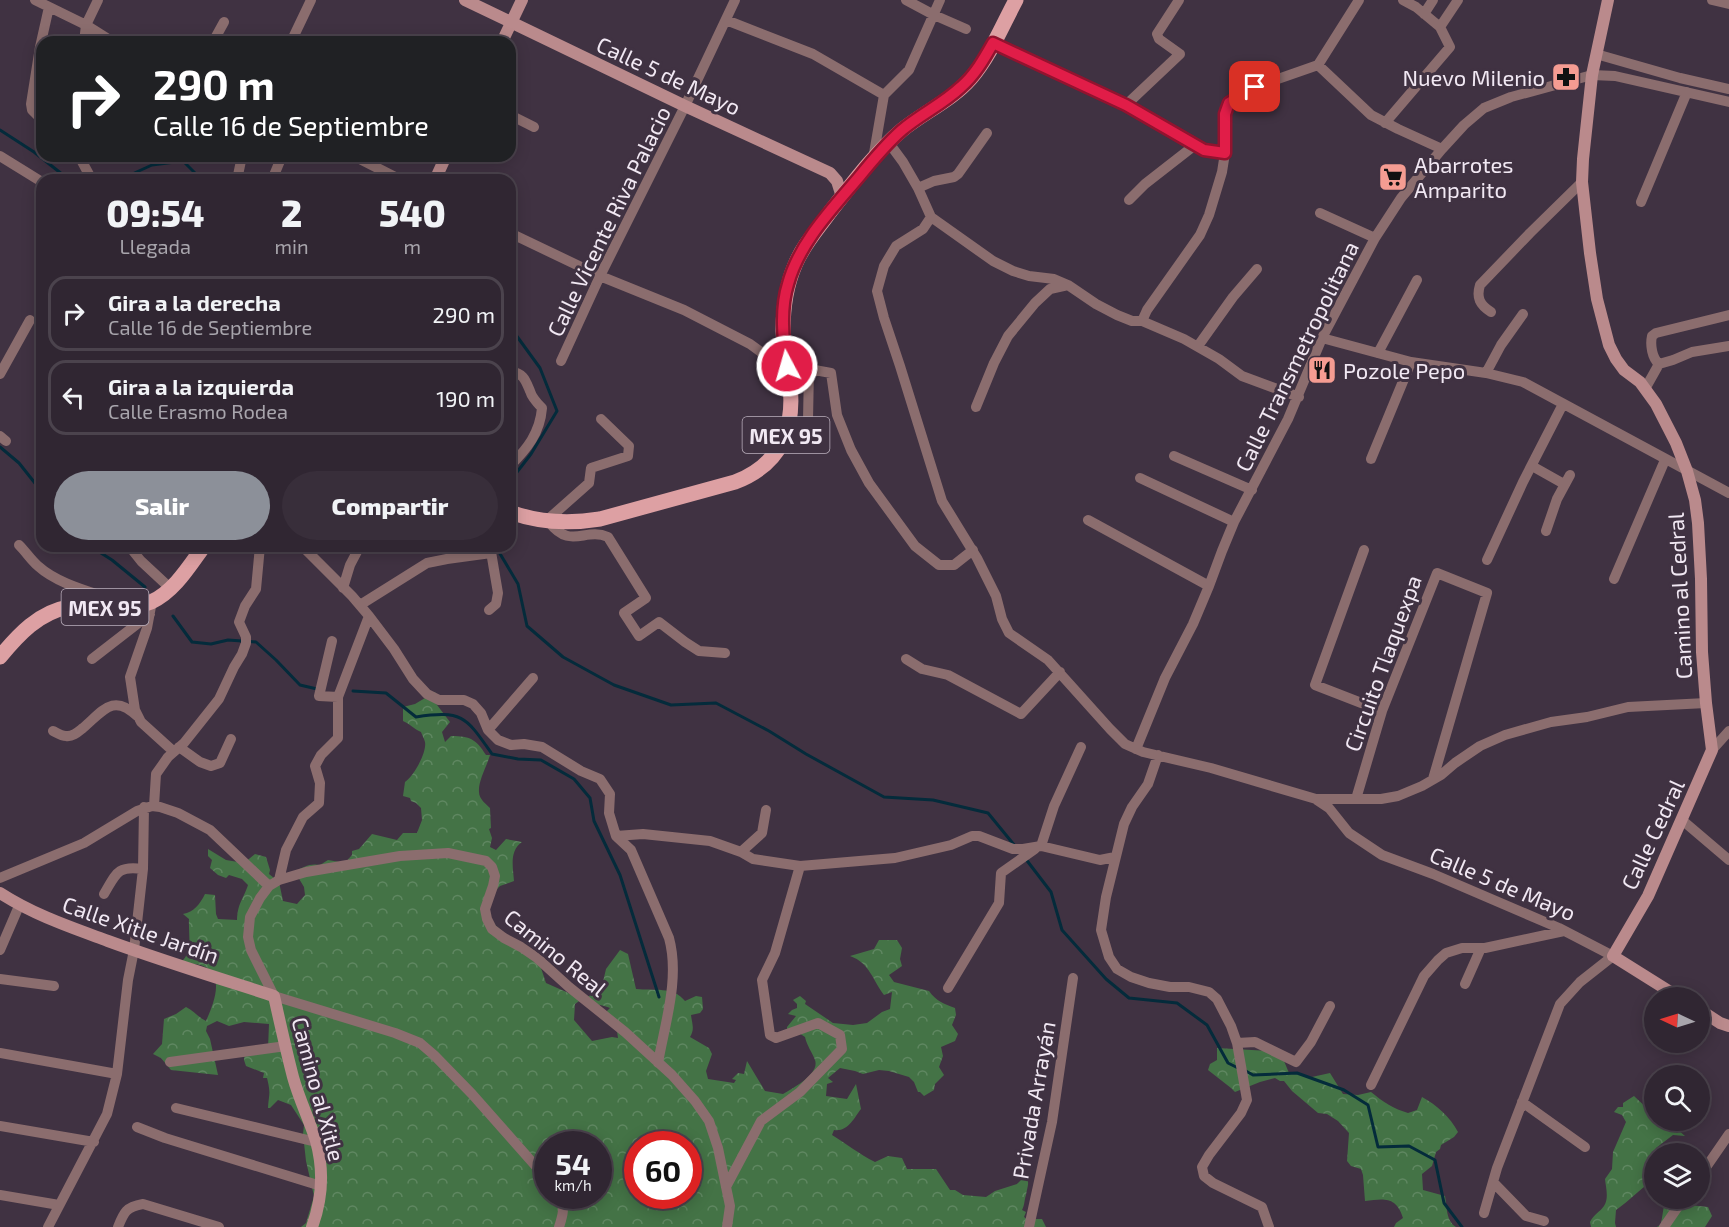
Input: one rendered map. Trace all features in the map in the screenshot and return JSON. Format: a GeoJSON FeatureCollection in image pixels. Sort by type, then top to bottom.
{"type":"FeatureCollection","features":[{"type":"Feature","properties":{"kind":"main road","name":"MEX 95"},"geometry":{"type":"LineString","coordinates":[[516,514],[547,522],[582,522],[600,519],[735,482],[768,463],[786,434],[791,411],[783,315],[787,285],[798,259],[842,197],[888,143],[911,123],[962,87],[978,68],[1016,0]]}},
{"type":"Feature","properties":{"kind":"main road","name":"MEX 95"},"geometry":{"type":"LineString","coordinates":[[0,657],[31,624],[48,614],[70,607],[151,607],[199,552]]}},
{"type":"Feature","properties":{"kind":"street"},"geometry":{"type":"LineString","coordinates":[[35,0],[103,36]]}},
{"type":"Feature","properties":{"kind":"street"},"geometry":{"type":"LineString","coordinates":[[85,36],[86,25],[99,0]]}},
{"type":"Feature","properties":{"kind":"street"},"geometry":{"type":"LineString","coordinates":[[294,36],[311,0]]}},
{"type":"Feature","properties":{"kind":"street","name":"Calle 5 de Mayo"},"geometry":{"type":"LineString","coordinates":[[465,0],[487,5],[511,23],[830,173],[837,181],[842,197]]}},
{"type":"Feature","properties":{"kind":"street"},"geometry":{"type":"LineString","coordinates":[[505,36],[522,0]]}},
{"type":"Feature","properties":{"kind":"street","name":"Calle Vicente Riva Palacio"},"geometry":{"type":"LineString","coordinates":[[561,361],[735,0]]}},
{"type":"Feature","properties":{"kind":"street"},"geometry":{"type":"LineString","coordinates":[[906,0],[966,29]]}},
{"type":"Feature","properties":{"kind":"street"},"geometry":{"type":"LineString","coordinates":[[873,160],[884,95],[909,70],[940,0]]}},
{"type":"Feature","properties":{"kind":"street"},"geometry":{"type":"LineString","coordinates":[[1126,105],[1180,54],[1160,39],[1157,34],[1179,0]]}},
{"type":"Feature","properties":{"kind":"street"},"geometry":{"type":"LineString","coordinates":[[1142,321],[1147,310],[1200,235],[1209,215],[1222,172],[1225,153],[1225,114],[1229,103],[1255,87],[1318,65],[1359,0]]}},
{"type":"Feature","properties":{"kind":"street"},"geometry":{"type":"LineString","coordinates":[[1385,123],[1450,47],[1440,27],[1416,7],[1402,0]]}},
{"type":"Feature","properties":{"kind":"street"},"geometry":{"type":"LineString","coordinates":[[1424,14],[1433,0]]}},
{"type":"Feature","properties":{"kind":"street"},"geometry":{"type":"LineString","coordinates":[[1440,27],[1458,0]]}},
{"type":"Feature","properties":{"kind":"street","name":"Camino al Cedral"},"geometry":{"type":"LineString","coordinates":[[1608,0],[1592,75],[1582,182],[1597,299],[1609,345],[1616,359],[1640,382],[1656,404],[1676,443],[1695,500],[1706,703],[1712,750]]}},
{"type":"Feature","properties":{"kind":"street"},"geometry":{"type":"LineString","coordinates":[[1712,0],[1729,4]]}},
{"type":"Feature","properties":{"kind":"street"},"geometry":{"type":"LineString","coordinates":[[42,36],[49,7]]}},
{"type":"Feature","properties":{"kind":"street"},"geometry":{"type":"LineString","coordinates":[[726,20],[813,54],[884,95]]}},
{"type":"Feature","properties":{"kind":"street"},"geometry":{"type":"LineString","coordinates":[[216,36],[224,22]]}},
{"type":"Feature","properties":{"kind":"street"},"geometry":{"type":"LineString","coordinates":[[993,43],[1126,105],[1204,150],[1225,153]]}},
{"type":"Feature","properties":{"kind":"street"},"geometry":{"type":"LineString","coordinates":[[1596,54],[1680,78],[1729,89]]}},
{"type":"Feature","properties":{"kind":"street"},"geometry":{"type":"LineString","coordinates":[[1318,65],[1371,115],[1442,148]]}},
{"type":"Feature","properties":{"kind":"street"},"geometry":{"type":"LineString","coordinates":[[1592,75],[1615,76],[1729,102]]}},
{"type":"Feature","properties":{"kind":"street","name":"Calle Transmetropolitana"},"geometry":{"type":"LineString","coordinates":[[1136,749],[1165,678],[1193,624],[1234,522],[1299,397],[1322,338],[1376,238],[1401,198],[1442,148],[1484,108],[1510,98],[1592,75]]}},
{"type":"Feature","properties":{"kind":"street"},"geometry":{"type":"LineString","coordinates":[[36,88],[31,104],[36,114]]}},
{"type":"Feature","properties":{"kind":"street"},"geometry":{"type":"LineString","coordinates":[[1641,202],[1687,92]]}},
{"type":"Feature","properties":{"kind":"street"},"geometry":{"type":"LineString","coordinates":[[516,118],[534,127]]}},
{"type":"Feature","properties":{"kind":"street"},"geometry":{"type":"LineString","coordinates":[[918,188],[958,174],[987,133]]}},
{"type":"Feature","properties":{"kind":"street"},"geometry":{"type":"LineString","coordinates":[[888,143],[903,162],[931,217],[993,261],[1013,271],[1029,276],[1054,279],[1068,285],[1117,315],[1132,321],[1142,321],[1198,346],[1242,376],[1299,397]]}},
{"type":"Feature","properties":{"kind":"street"},"geometry":{"type":"LineString","coordinates":[[1129,200],[1195,145]]}},
{"type":"Feature","properties":{"kind":"street"},"geometry":{"type":"LineString","coordinates":[[0,156],[36,179]]}},
{"type":"Feature","properties":{"kind":"street"},"geometry":{"type":"LineString","coordinates":[[366,162],[389,174]]}},
{"type":"Feature","properties":{"kind":"street"},"geometry":{"type":"LineString","coordinates":[[1491,312],[1482,306],[1479,300],[1480,285],[1582,182]]}},
{"type":"Feature","properties":{"kind":"street"},"geometry":{"type":"LineString","coordinates":[[1320,213],[1376,238]]}},
{"type":"Feature","properties":{"kind":"street"},"geometry":{"type":"LineString","coordinates":[[931,217],[923,229],[896,246],[884,266],[877,291],[942,501],[973,550],[996,597],[1002,619],[1009,633],[1048,660],[1125,744],[1316,799],[1381,799],[1398,796],[1433,780],[1480,746],[1504,735],[1551,722],[1587,717],[1628,707],[1706,703]]}},
{"type":"Feature","properties":{"kind":"street"},"geometry":{"type":"LineString","coordinates":[[516,236],[600,276],[684,310],[750,344],[788,372]]}},
{"type":"Feature","properties":{"kind":"street"},"geometry":{"type":"LineString","coordinates":[[1198,346],[1233,297],[1257,269]]}},
{"type":"Feature","properties":{"kind":"street"},"geometry":{"type":"LineString","coordinates":[[1378,353],[1417,280]]}},
{"type":"Feature","properties":{"kind":"street"},"geometry":{"type":"LineString","coordinates":[[976,407],[1008,336],[1035,303],[1050,289],[1068,285]]}},
{"type":"Feature","properties":{"kind":"street"},"geometry":{"type":"LineString","coordinates":[[1486,374],[1501,345],[1523,314]]}},
{"type":"Feature","properties":{"kind":"street"},"geometry":{"type":"LineString","coordinates":[[1659,364],[1655,361],[1651,342],[1652,336],[1656,333],[1729,315]]}},
{"type":"Feature","properties":{"kind":"street"},"geometry":{"type":"LineString","coordinates":[[0,374],[30,320]]}},
{"type":"Feature","properties":{"kind":"street"},"geometry":{"type":"LineString","coordinates":[[1322,338],[1411,362],[1522,382],[1729,493]]}},
{"type":"Feature","properties":{"kind":"street"},"geometry":{"type":"LineString","coordinates":[[1645,389],[1659,364],[1692,352],[1729,346]]}},
{"type":"Feature","properties":{"kind":"street"},"geometry":{"type":"LineString","coordinates":[[1371,459],[1411,362]]}},
{"type":"Feature","properties":{"kind":"street"},"geometry":{"type":"LineString","coordinates":[[808,420],[809,369],[830,372],[837,415],[851,450],[869,483],[915,546],[939,565],[954,565],[973,550]]}},
{"type":"Feature","properties":{"kind":"street"},"geometry":{"type":"LineString","coordinates":[[516,372],[523,376],[532,396],[542,408],[539,424],[530,444],[516,461]]}},
{"type":"Feature","properties":{"kind":"street"},"geometry":{"type":"LineString","coordinates":[[1487,560],[1563,404]]}},
{"type":"Feature","properties":{"kind":"street"},"geometry":{"type":"LineString","coordinates":[[601,419],[629,446],[628,456],[591,468],[589,483],[547,522],[565,536],[603,535],[608,537],[646,598],[624,613],[639,636],[659,622],[699,651],[724,653]]}},
{"type":"Feature","properties":{"kind":"street"},"geometry":{"type":"LineString","coordinates":[[1174,456],[1252,490]]}},
{"type":"Feature","properties":{"kind":"street"},"geometry":{"type":"LineString","coordinates":[[1614,579],[1665,460]]}},
{"type":"Feature","properties":{"kind":"street"},"geometry":{"type":"LineString","coordinates":[[1532,466],[1567,479],[1546,531]]}},
{"type":"Feature","properties":{"kind":"street"},"geometry":{"type":"LineString","coordinates":[[1140,478],[1234,522]]}},
{"type":"Feature","properties":{"kind":"street"},"geometry":{"type":"LineString","coordinates":[[1088,520],[1209,586]]}},
{"type":"Feature","properties":{"kind":"street"},"geometry":{"type":"LineString","coordinates":[[20,545],[39,567],[69,585],[131,606]]}},
{"type":"Feature","properties":{"kind":"street"},"geometry":{"type":"LineString","coordinates":[[1364,550],[1315,685],[1382,711]]}},
{"type":"Feature","properties":{"kind":"street"},"geometry":{"type":"LineString","coordinates":[[134,552],[170,588]]}},
{"type":"Feature","properties":{"kind":"street"},"geometry":{"type":"LineString","coordinates":[[48,1227],[107,1114],[117,1074],[128,980],[134,950],[149,807],[156,774],[219,699],[246,640],[239,622],[245,606],[256,589],[259,552]]}},
{"type":"Feature","properties":{"kind":"street"},"geometry":{"type":"LineString","coordinates":[[308,552],[360,605],[394,649],[413,679],[427,694],[439,700],[464,700],[473,704],[481,713],[488,730],[498,740],[511,745],[524,744],[542,747],[581,771],[600,779],[610,794],[609,813],[616,836],[632,850],[672,949],[674,974],[657,1063]]}},
{"type":"Feature","properties":{"kind":"street"},"geometry":{"type":"LineString","coordinates":[[343,588],[357,552]]}},
{"type":"Feature","properties":{"kind":"street"},"geometry":{"type":"LineString","coordinates":[[360,605],[427,563],[480,552]]}},
{"type":"Feature","properties":{"kind":"street"},"geometry":{"type":"LineString","coordinates":[[489,610],[498,600],[490,552]]}},
{"type":"Feature","properties":{"kind":"street","name":"Circuito Tlaquexpa"},"geometry":{"type":"LineString","coordinates":[[1356,799],[1382,711],[1437,573],[1487,593],[1433,780]]}},
{"type":"Feature","properties":{"kind":"street"},"geometry":{"type":"LineString","coordinates":[[92,659],[151,607]]}},
{"type":"Feature","properties":{"kind":"street"},"geometry":{"type":"LineString","coordinates":[[137,716],[130,677],[147,628],[151,607]]}},
{"type":"Feature","properties":{"kind":"street"},"geometry":{"type":"LineString","coordinates":[[369,616],[338,697],[338,738],[321,754],[315,766],[320,783],[319,803],[303,817],[286,850],[274,883],[260,898],[250,917],[248,937],[251,951],[274,996],[395,1033],[420,1043],[434,1054],[472,1094],[534,1164]]}},
{"type":"Feature","properties":{"kind":"street"},"geometry":{"type":"LineString","coordinates":[[332,641],[319,696],[338,697]]}},
{"type":"Feature","properties":{"kind":"street"},"geometry":{"type":"LineString","coordinates":[[906,659],[922,669],[948,675],[1021,714],[1060,672]]}},
{"type":"Feature","properties":{"kind":"street"},"geometry":{"type":"LineString","coordinates":[[488,730],[533,678]]}},
{"type":"Feature","properties":{"kind":"street"},"geometry":{"type":"LineString","coordinates":[[53,731],[65,736],[73,735],[106,708],[115,704],[125,706],[145,727],[176,749],[211,766],[220,763],[231,740]]}},
{"type":"Feature","properties":{"kind":"street","name":"Calle Cedral"},"geometry":{"type":"LineString","coordinates":[[1613,956],[1648,896],[1712,750],[1729,731]]}},
{"type":"Feature","properties":{"kind":"street"},"geometry":{"type":"LineString","coordinates":[[1041,846],[1054,806],[1081,747]]}},
{"type":"Feature","properties":{"kind":"street"},"geometry":{"type":"LineString","coordinates":[[1158,755],[1148,784],[1132,807],[1124,824],[1106,897],[1101,930],[1109,957],[1117,969],[1131,977],[1170,987],[1190,987],[1209,992],[1217,999],[1237,1042],[1246,1083],[1247,1100],[1244,1108],[1202,1167],[1204,1176],[1213,1184],[1262,1207],[1269,1227]]}},
{"type":"Feature","properties":{"kind":"street","name":"Calle 5 de Mayo"},"geometry":{"type":"LineString","coordinates":[[1316,799],[1329,808],[1349,833],[1382,855],[1433,874],[1564,931],[1613,956],[1662,987]]}},
{"type":"Feature","properties":{"kind":"street"},"geometry":{"type":"LineString","coordinates":[[0,878],[84,843],[149,807],[178,813],[210,830],[274,883]]}},
{"type":"Feature","properties":{"kind":"street"},"geometry":{"type":"LineString","coordinates":[[741,852],[762,833],[766,810]]}},
{"type":"Feature","properties":{"kind":"street"},"geometry":{"type":"LineString","coordinates":[[1682,820],[1729,860]]}},
{"type":"Feature","properties":{"kind":"street"},"geometry":{"type":"LineString","coordinates":[[616,836],[643,834],[710,841],[741,852],[753,859],[800,866],[895,858],[951,845],[972,836],[979,836],[1021,854]]}},
{"type":"Feature","properties":{"kind":"street"},"geometry":{"type":"LineString","coordinates":[[948,988],[999,903],[1001,873],[1021,854],[1041,846],[1100,860],[1115,857]]}},
{"type":"Feature","properties":{"kind":"street","name":"Camino Real"},"geometry":{"type":"LineString","coordinates":[[274,883],[306,872],[400,856],[448,853],[486,861],[492,867],[495,876],[485,909],[492,929],[537,958],[625,1032],[672,1075],[709,1121],[730,1206],[727,1227]]}},
{"type":"Feature","properties":{"kind":"street"},"geometry":{"type":"LineString","coordinates":[[726,1187],[761,1121],[800,1092],[842,1049],[840,1035],[818,1023],[776,1038],[770,1035],[762,981],[775,953],[800,866]]}},
{"type":"Feature","properties":{"kind":"street"},"geometry":{"type":"LineString","coordinates":[[104,894],[118,871],[130,867],[143,869]]}},
{"type":"Feature","properties":{"kind":"street","name":"Calle Xitle Jardín"},"geometry":{"type":"LineString","coordinates":[[0,892],[19,906],[46,918],[274,996]]}},
{"type":"Feature","properties":{"kind":"street"},"geometry":{"type":"LineString","coordinates":[[0,950],[19,906]]}},
{"type":"Feature","properties":{"kind":"street"},"geometry":{"type":"LineString","coordinates":[[1371,1085],[1424,976],[1446,953],[1462,948],[1481,948],[1564,931]]}},
{"type":"Feature","properties":{"kind":"street"},"geometry":{"type":"LineString","coordinates":[[1465,984],[1481,948]]}},
{"type":"Feature","properties":{"kind":"street"},"geometry":{"type":"LineString","coordinates":[[1484,1213],[1522,1102],[1560,1004],[1580,982],[1613,956]]}},
{"type":"Feature","properties":{"kind":"street","name":"Privada Arrayán"},"geometry":{"type":"LineString","coordinates":[[1029,1227],[1052,1122],[1073,978]]}},
{"type":"Feature","properties":{"kind":"street"},"geometry":{"type":"LineString","coordinates":[[0,979],[54,986]]}},
{"type":"Feature","properties":{"kind":"street","name":"Camino al Xitle"},"geometry":{"type":"LineString","coordinates":[[274,996],[292,1074],[316,1142],[321,1186],[318,1210],[312,1227]]}},
{"type":"Feature","properties":{"kind":"street"},"geometry":{"type":"LineString","coordinates":[[1237,1042],[1255,1042],[1296,1062],[1311,1042],[1330,1006]]}},
{"type":"Feature","properties":{"kind":"street"},"geometry":{"type":"LineString","coordinates":[[1710,1016],[1729,1026]]}},
{"type":"Feature","properties":{"kind":"street"},"geometry":{"type":"LineString","coordinates":[[170,1062],[286,1046]]}},
{"type":"Feature","properties":{"kind":"street"},"geometry":{"type":"LineString","coordinates":[[0,1053],[117,1074]]}},
{"type":"Feature","properties":{"kind":"street"},"geometry":{"type":"LineString","coordinates":[[1522,1102],[1585,1147]]}},
{"type":"Feature","properties":{"kind":"street"},"geometry":{"type":"LineString","coordinates":[[176,1108],[316,1142]]}},
{"type":"Feature","properties":{"kind":"street"},"geometry":{"type":"LineString","coordinates":[[0,1126],[94,1142]]}},
{"type":"Feature","properties":{"kind":"street"},"geometry":{"type":"LineString","coordinates":[[137,1127],[165,1138],[321,1186]]}},
{"type":"Feature","properties":{"kind":"street"},"geometry":{"type":"LineString","coordinates":[[1710,1162],[1729,1134]]}},
{"type":"Feature","properties":{"kind":"street"},"geometry":{"type":"LineString","coordinates":[[1493,1182],[1527,1215],[1544,1221]]}},
{"type":"Feature","properties":{"kind":"street"},"geometry":{"type":"LineString","coordinates":[[0,1195],[59,1205]]}},
{"type":"Feature","properties":{"kind":"street"},"geometry":{"type":"LineString","coordinates":[[118,1227],[130,1206],[143,1204],[219,1227]]}},
{"type":"Feature","properties":{"kind":"street"},"geometry":{"type":"LineString","coordinates":[[559,1227],[564,1209]]}},
{"type":"Feature","properties":{"kind":"street"},"geometry":{"type":"LineString","coordinates":[[1664,1227],[1676,1209]]}},
{"type":"Feature","properties":{"kind":"green space"},"geometry":{"type":"Polygon","coordinates":[[[435,692],[438,698],[434,701],[450,722],[442,732],[445,742],[451,736],[468,738],[476,742],[486,755],[490,755],[481,778],[479,795],[490,808],[491,828],[489,829],[492,838],[490,847],[496,850],[506,839],[522,842],[513,855],[514,881],[496,890],[486,917],[540,965],[546,983],[582,999],[575,1004],[574,1020],[592,1041],[618,1038],[617,1031],[606,1012],[610,1008],[584,1000],[602,986],[606,969],[620,950],[628,954],[636,989],[669,991],[685,1001],[696,996],[702,997],[703,1009],[700,1013],[691,1015],[693,1029],[690,1037],[709,1048],[712,1054],[706,1071],[708,1079],[734,1083],[736,1080],[732,1079],[738,1073],[744,1074],[747,1061],[765,1091],[783,1094],[805,1080],[814,1070],[815,1065],[805,1037],[799,1033],[787,1033],[787,1027],[796,1016],[788,1014],[797,1008],[793,1000],[800,996],[806,1001],[805,1004],[833,1023],[853,1025],[867,1023],[890,1009],[892,992],[884,995],[867,968],[850,956],[874,949],[879,940],[897,940],[902,948],[900,959],[902,966],[889,975],[894,982],[929,991],[941,1002],[955,1008],[956,1015],[952,1025],[958,1034],[955,1041],[941,1047],[943,1056],[939,1067],[944,1075],[935,1084],[934,1090],[924,1096],[918,1092],[909,1077],[889,1071],[879,1070],[863,1074],[840,1068],[828,1078],[833,1082],[827,1084],[826,1096],[847,1099],[856,1084],[861,1109],[847,1127],[834,1130],[832,1135],[875,1162],[888,1156],[902,1158],[907,1169],[936,1169],[950,1190],[963,1195],[986,1197],[995,1191],[1017,1184],[1027,1174],[1028,1184],[1022,1210],[1026,1212],[1024,1217],[1042,1219],[1046,1227],[301,1227],[306,1223],[314,1196],[306,1161],[304,1125],[291,1105],[278,1100],[268,1108],[267,1078],[263,1078],[264,1073],[246,1066],[244,1060],[245,1051],[268,1049],[269,1024],[244,1022],[229,1026],[217,1021],[207,1026],[206,1031],[218,1075],[171,1070],[161,1058],[153,1054],[162,1044],[164,1019],[186,1007],[206,1021],[216,991],[214,976],[210,970],[201,965],[180,963],[189,948],[189,919],[183,914],[196,907],[205,894],[215,895],[218,919],[237,920],[248,885],[242,879],[229,875],[226,878],[218,875],[210,868],[212,860],[208,856],[208,849],[226,860],[244,863],[255,854],[266,857],[269,874],[279,882],[283,901],[297,904],[305,895],[304,887],[295,872],[298,870],[310,865],[320,865],[328,860],[345,863],[352,855],[352,851],[359,849],[372,834],[397,840],[403,833],[417,833],[422,820],[421,808],[410,798],[403,796],[405,782],[419,764],[425,742],[421,732],[403,721],[403,707],[415,704],[435,692]]]}},
{"type":"Feature","properties":{"kind":"green space"},"geometry":{"type":"Polygon","coordinates":[[[1217,1048],[1269,1051],[1284,1061],[1289,1073],[1312,1077],[1330,1073],[1343,1094],[1358,1095],[1371,1092],[1389,1105],[1408,1113],[1417,1110],[1422,1097],[1433,1104],[1447,1116],[1458,1132],[1441,1145],[1436,1152],[1432,1166],[1422,1174],[1423,1190],[1445,1196],[1449,1217],[1456,1227],[1394,1227],[1403,1218],[1393,1202],[1388,1200],[1365,1201],[1361,1169],[1351,1166],[1347,1161],[1349,1133],[1338,1121],[1327,1114],[1318,1113],[1284,1081],[1275,1078],[1235,1092],[1208,1070],[1210,1064],[1217,1060],[1217,1048]]]}},
{"type":"Feature","properties":{"kind":"green space"},"geometry":{"type":"Polygon","coordinates":[[[1634,1096],[1644,1105],[1644,1131],[1679,1131],[1685,1136],[1673,1135],[1663,1143],[1644,1143],[1644,1187],[1616,1210],[1616,1227],[1591,1227],[1590,1222],[1606,1203],[1605,1179],[1612,1169],[1613,1152],[1626,1122],[1622,1115],[1614,1112],[1618,1107],[1623,1107],[1623,1103],[1634,1096]]]}},
{"type":"Feature","properties":{"kind":"green space"},"geometry":{"type":"Polygon","coordinates":[[[1663,1209],[1709,1209],[1712,1216],[1705,1227],[1657,1227],[1661,1224],[1663,1209]]]}},
{"type":"Feature","properties":{"kind":"waterway"},"geometry":{"type":"LineString","coordinates":[[0,130],[36,154]]}},
{"type":"Feature","properties":{"kind":"waterway"},"geometry":{"type":"LineString","coordinates":[[47,162],[62,174]]}},
{"type":"Feature","properties":{"kind":"waterway"},"geometry":{"type":"LineString","coordinates":[[132,174],[152,165],[175,162]]}},
{"type":"Feature","properties":{"kind":"waterway"},"geometry":{"type":"LineString","coordinates":[[184,162],[196,174]]}},
{"type":"Feature","properties":{"kind":"waterway"},"geometry":{"type":"LineString","coordinates":[[516,335],[540,368],[557,411],[531,454],[516,473]]}},
{"type":"Feature","properties":{"kind":"waterway"},"geometry":{"type":"LineString","coordinates":[[0,447],[19,463],[36,484]]}},
{"type":"Feature","properties":{"kind":"waterway"},"geometry":{"type":"LineString","coordinates":[[99,552],[145,587]]}},
{"type":"Feature","properties":{"kind":"waterway"},"geometry":{"type":"LineString","coordinates":[[499,552],[518,584],[527,626],[563,657],[614,685],[671,705],[716,703],[884,797],[933,800],[988,813],[1015,846]]}},
{"type":"Feature","properties":{"kind":"waterway"},"geometry":{"type":"LineString","coordinates":[[173,616],[192,642],[211,644],[228,640],[256,642],[300,685],[317,689]]}},
{"type":"Feature","properties":{"kind":"waterway"},"geometry":{"type":"LineString","coordinates":[[353,691],[386,693],[416,717],[444,715],[462,719],[476,732],[492,754],[518,759],[541,760],[574,779],[590,798],[594,821],[620,875],[659,997]]}},
{"type":"Feature","properties":{"kind":"waterway"},"geometry":{"type":"LineString","coordinates":[[1025,858],[1051,892],[1062,930],[1106,979],[1129,998],[1177,1003],[1207,1025],[1228,1063],[1238,1068]]}},
{"type":"Feature","properties":{"kind":"waterway"},"geometry":{"type":"LineString","coordinates":[[1244,1070],[1253,1075],[1297,1073],[1344,1090],[1368,1105],[1378,1147],[1409,1146],[1435,1160],[1444,1203],[1462,1227]]}},
{"type":"Feature","properties":{"kind":"place","name":"Nuevo Milenio"},"geometry":{"type":"Point","coordinates":[1566,77]}},
{"type":"Feature","properties":{"kind":"place","name":"Abarrotes Amparito"},"geometry":{"type":"Point","coordinates":[1393,177]}},
{"type":"Feature","properties":{"kind":"place","name":"Pozole Pepo"},"geometry":{"type":"Point","coordinates":[1322,370]}},
{"type":"Feature","properties":{"kind":"route"},"geometry":{"type":"LineString","coordinates":[[787,366],[783,331],[787,285],[806,245],[842,197],[888,143],[902,130],[962,87],[971,78],[993,43],[1126,105],[1204,150],[1225,153],[1225,114],[1229,103],[1255,87]]}}]}
